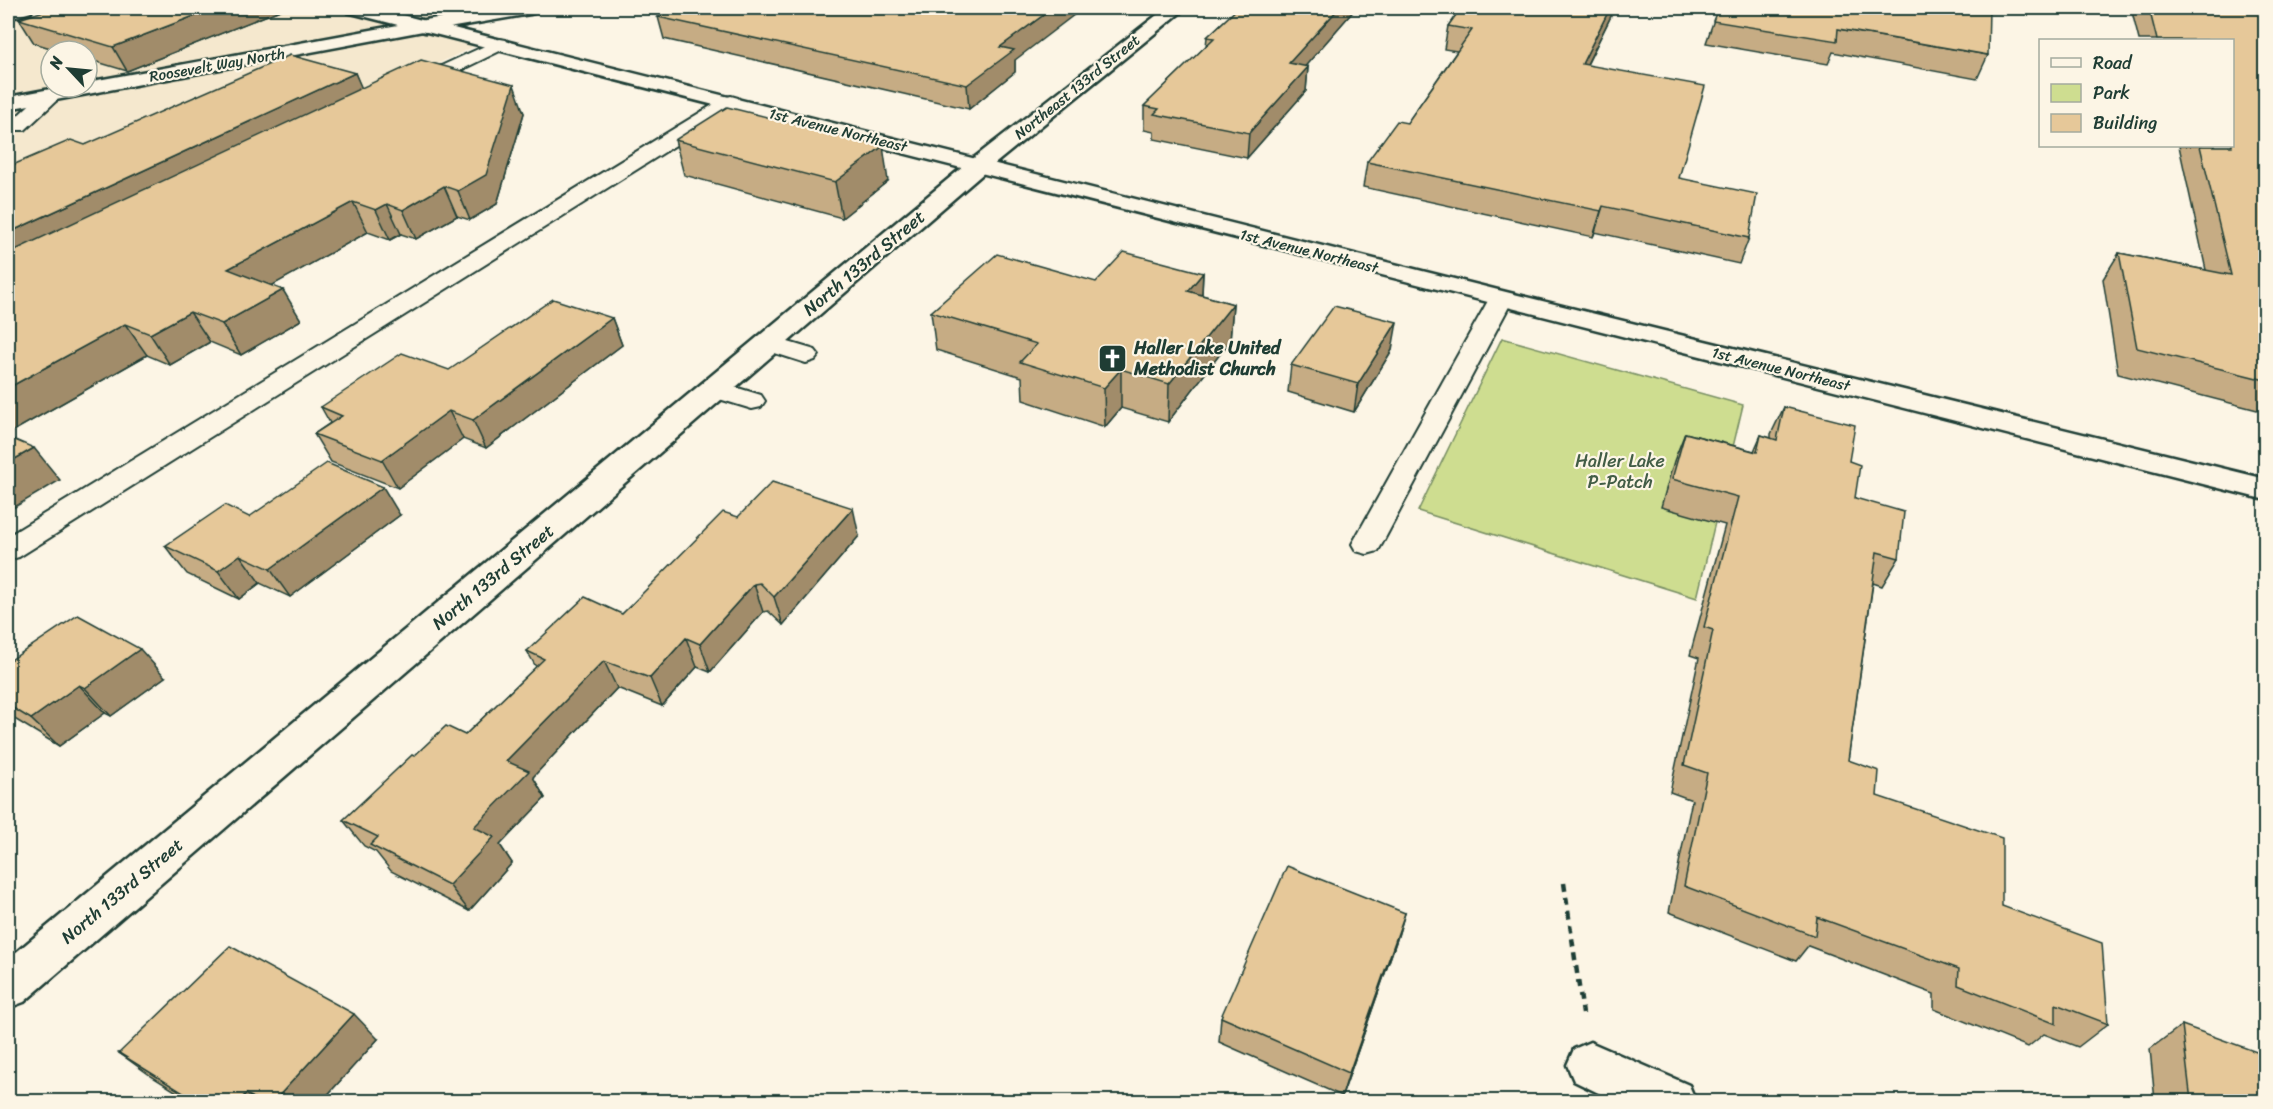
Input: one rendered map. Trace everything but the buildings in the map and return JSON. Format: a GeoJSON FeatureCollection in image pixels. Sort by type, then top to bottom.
{"type":"FeatureCollection","features":[{"type":"Feature","properties":{"kind":"street"},"geometry":{"type":"LineString","coordinates":[[8,13],[24,8]]}},
{"type":"Feature","properties":{"kind":"street","name":"1st Avenue Northeast"},"geometry":{"type":"LineString","coordinates":[[355,8],[2265,490]]}},
{"type":"Feature","properties":{"kind":"street","name":"Roosevelt Way North"},"geometry":{"type":"LineString","coordinates":[[99,86],[530,8]]}},
{"type":"Feature","properties":{"kind":"street","name":"Northeast 133rd Street"},"geometry":{"type":"LineString","coordinates":[[978,166],[1177,8]]}},
{"type":"Feature","properties":{"kind":"street","name":"Roosevelt Way North"},"geometry":{"type":"LineString","coordinates":[[8,103],[39,97]]}},
{"type":"Feature","properties":{"kind":"street","name":"North 133rd Street"},"geometry":{"type":"LineString","coordinates":[[8,987],[978,166]]}},
{"type":"Feature","properties":{"kind":"street"},"geometry":{"type":"LineString","coordinates":[[1590,1065],[1672,1101]]}},
{"type":"Feature","properties":{"kind":"lane"},"geometry":{"type":"LineString","coordinates":[[397,94],[500,44]]}},
{"type":"Feature","properties":{"kind":"lane"},"geometry":{"type":"LineString","coordinates":[[18,126],[47,99]]}},
{"type":"Feature","properties":{"kind":"lane"},"geometry":{"type":"LineString","coordinates":[[8,550],[731,102]]}},
{"type":"Feature","properties":{"kind":"lane"},"geometry":{"type":"LineString","coordinates":[[1367,544],[1501,299]]}},
{"type":"Feature","properties":{"kind":"lane"},"geometry":{"type":"LineString","coordinates":[[768,343],[806,355]]}},
{"type":"Feature","properties":{"kind":"lane"},"geometry":{"type":"LineString","coordinates":[[715,389],[752,401]]}},
{"type":"Feature","properties":{"kind":"path"},"geometry":{"type":"LineString","coordinates":[[1564,883],[1590,1065]]}},
{"type":"Feature","properties":{"kind":"shaded area"},"geometry":{"type":"Polygon","coordinates":[[[47,8],[530,8],[427,26],[486,41],[8,266],[8,21],[47,8]]]}},
{"type":"Feature","properties":{"kind":"green space","name":"Haller Lake P-Patch"},"geometry":{"type":"Polygon","coordinates":[[[1502,338],[1743,405],[1697,598],[1418,511],[1502,338]]]}},
{"type":"Feature","properties":{"kind":"place","name":"Haller Lake United Methodist Church"},"geometry":{"type":"Point","coordinates":[1113,358]}}]}
